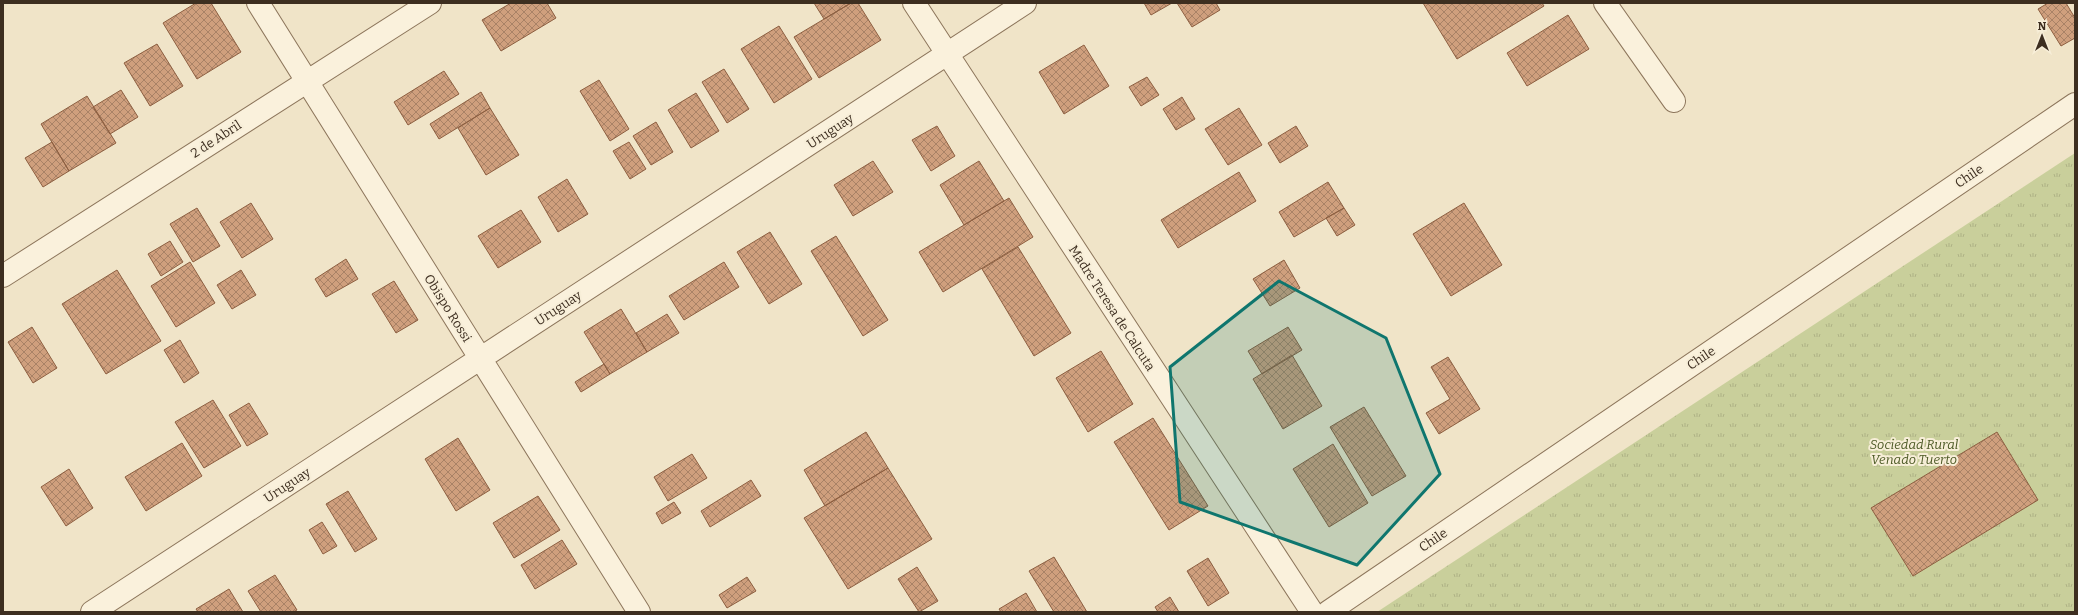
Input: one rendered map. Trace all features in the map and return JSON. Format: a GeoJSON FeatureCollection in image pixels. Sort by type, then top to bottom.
{"type":"FeatureCollection","features":[{"type":"Feature","properties":{"kind":"street","name":"Obispo Rossi"},"geometry":{"type":"LineString","coordinates":[[258,3],[306,82],[639,612]]}},
{"type":"Feature","properties":{"kind":"street","name":"2 de Abril"},"geometry":{"type":"LineString","coordinates":[[3,276],[430,3]]}},
{"type":"Feature","properties":{"kind":"street","name":"Madre Teresa de Calcuta"},"geometry":{"type":"LineString","coordinates":[[914,3],[946,55],[1312,612]]}},
{"type":"Feature","properties":{"kind":"street","name":"Uruguay"},"geometry":{"type":"LineString","coordinates":[[92,612],[1025,3]]}},
{"type":"Feature","properties":{"kind":"street"},"geometry":{"type":"LineString","coordinates":[[1605,3],[1674,101]]}},
{"type":"Feature","properties":{"kind":"street","name":"Chile"},"geometry":{"type":"LineString","coordinates":[[1328,612],[2075,104]]}},
{"type":"Feature","properties":{"kind":"highlighted area"},"geometry":{"type":"Polygon","coordinates":[[[1279,281],[1386,338],[1440,474],[1357,565],[1180,502],[1170,367],[1279,281]]]}},
{"type":"Feature","properties":{"kind":"green space","name":"Sociedad Rural Venado Tuerto"},"geometry":{"type":"Polygon","coordinates":[[[2075,153],[2075,612],[1377,612],[2075,153]]]}},
{"type":"Feature","properties":{"kind":"building"},"geometry":{"type":"Polygon","coordinates":[[[196,3],[211,3],[241,52],[197,79],[163,23],[196,3]]]}},
{"type":"Feature","properties":{"kind":"building"},"geometry":{"type":"Polygon","coordinates":[[[511,3],[547,3],[556,18],[501,51],[482,20],[511,3]]]}},
{"type":"Feature","properties":{"kind":"building"},"geometry":{"type":"Polygon","coordinates":[[[814,3],[851,3],[824,19],[814,3]]]}},
{"type":"Feature","properties":{"kind":"building"},"geometry":{"type":"Polygon","coordinates":[[[851,3],[858,3],[881,40],[819,78],[794,37],[851,3]]]}},
{"type":"Feature","properties":{"kind":"building"},"geometry":{"type":"Polygon","coordinates":[[[1144,3],[1172,3],[1151,15],[1144,3]]]}},
{"type":"Feature","properties":{"kind":"building"},"geometry":{"type":"Polygon","coordinates":[[[1177,3],[1216,3],[1220,10],[1192,27],[1177,3]]]}},
{"type":"Feature","properties":{"kind":"building"},"geometry":{"type":"Polygon","coordinates":[[[1423,3],[1542,3],[1544,6],[1457,59],[1423,3]]]}},
{"type":"Feature","properties":{"kind":"building"},"geometry":{"type":"Polygon","coordinates":[[[2048,3],[2066,3],[2075,18],[2075,38],[2061,46],[2038,9],[2048,3]]]}},
{"type":"Feature","properties":{"kind":"building"},"geometry":{"type":"Polygon","coordinates":[[[1568,15],[1589,49],[1527,86],[1507,53],[1568,15]]]}},
{"type":"Feature","properties":{"kind":"building"},"geometry":{"type":"Polygon","coordinates":[[[779,26],[812,79],[774,103],[741,49],[779,26]]]}},
{"type":"Feature","properties":{"kind":"building"},"geometry":{"type":"Polygon","coordinates":[[[157,44],[183,86],[150,106],[124,63],[157,44]]]}},
{"type":"Feature","properties":{"kind":"building"},"geometry":{"type":"Polygon","coordinates":[[[1084,45],[1109,86],[1064,114],[1039,72],[1084,45]]]}},
{"type":"Feature","properties":{"kind":"building"},"geometry":{"type":"Polygon","coordinates":[[[724,69],[749,109],[727,123],[702,82],[724,69]]]}},
{"type":"Feature","properties":{"kind":"building"},"geometry":{"type":"Polygon","coordinates":[[[444,71],[459,94],[408,125],[394,102],[444,71]]]}},
{"type":"Feature","properties":{"kind":"building"},"geometry":{"type":"Polygon","coordinates":[[[1147,77],[1159,95],[1141,106],[1129,87],[1147,77]]]}},
{"type":"Feature","properties":{"kind":"building"},"geometry":{"type":"Polygon","coordinates":[[[599,80],[629,129],[610,141],[580,91],[599,80]]]}},
{"type":"Feature","properties":{"kind":"building"},"geometry":{"type":"Polygon","coordinates":[[[121,90],[138,117],[110,134],[93,107],[121,90]]]}},
{"type":"Feature","properties":{"kind":"building"},"geometry":{"type":"Polygon","coordinates":[[[481,92],[490,108],[439,139],[430,124],[481,92]]]}},
{"type":"Feature","properties":{"kind":"building"},"geometry":{"type":"Polygon","coordinates":[[[696,93],[719,131],[691,148],[668,110],[696,93]]]}},
{"type":"Feature","properties":{"kind":"building"},"geometry":{"type":"Polygon","coordinates":[[[87,96],[116,143],[69,171],[41,124],[87,96]]]}},
{"type":"Feature","properties":{"kind":"building"},"geometry":{"type":"Polygon","coordinates":[[[1182,97],[1195,119],[1176,130],[1163,109],[1182,97]]]}},
{"type":"Feature","properties":{"kind":"building"},"geometry":{"type":"Polygon","coordinates":[[[490,108],[519,155],[486,175],[458,128],[490,108]]]}},
{"type":"Feature","properties":{"kind":"building"},"geometry":{"type":"Polygon","coordinates":[[[1239,108],[1262,145],[1228,165],[1205,129],[1239,108]]]}},
{"type":"Feature","properties":{"kind":"building"},"geometry":{"type":"Polygon","coordinates":[[[656,122],[673,152],[651,165],[633,136],[656,122]]]}},
{"type":"Feature","properties":{"kind":"building"},"geometry":{"type":"Polygon","coordinates":[[[937,126],[955,156],[931,171],[912,140],[937,126]]]}},
{"type":"Feature","properties":{"kind":"building"},"geometry":{"type":"Polygon","coordinates":[[[1296,126],[1308,146],[1280,163],[1268,143],[1296,126]]]}},
{"type":"Feature","properties":{"kind":"building"},"geometry":{"type":"Polygon","coordinates":[[[52,142],[69,171],[43,187],[25,158],[52,142]]]}},
{"type":"Feature","properties":{"kind":"building"},"geometry":{"type":"Polygon","coordinates":[[[629,142],[646,169],[630,179],[613,151],[629,142]]]}},
{"type":"Feature","properties":{"kind":"building"},"geometry":{"type":"Polygon","coordinates":[[[873,161],[893,192],[853,216],[834,185],[873,161]]]}},
{"type":"Feature","properties":{"kind":"building"},"geometry":{"type":"Polygon","coordinates":[[[979,161],[1004,201],[964,225],[940,185],[979,161]]]}},
{"type":"Feature","properties":{"kind":"building"},"geometry":{"type":"Polygon","coordinates":[[[1239,172],[1256,201],[1178,248],[1161,220],[1239,172]]]}},
{"type":"Feature","properties":{"kind":"building"},"geometry":{"type":"Polygon","coordinates":[[[567,179],[588,214],[558,232],[538,197],[567,179]]]}},
{"type":"Feature","properties":{"kind":"building"},"geometry":{"type":"Polygon","coordinates":[[[1328,182],[1344,208],[1294,237],[1279,212],[1328,182]]]}},
{"type":"Feature","properties":{"kind":"building"},"geometry":{"type":"Polygon","coordinates":[[[1009,198],[1033,237],[943,292],[919,252],[1009,198]]]}},
{"type":"Feature","properties":{"kind":"building"},"geometry":{"type":"Polygon","coordinates":[[[251,203],[273,239],[242,258],[220,222],[251,203]]]}},
{"type":"Feature","properties":{"kind":"building"},"geometry":{"type":"Polygon","coordinates":[[[1464,203],[1502,265],[1451,296],[1413,234],[1464,203]]]}},
{"type":"Feature","properties":{"kind":"building"},"geometry":{"type":"Polygon","coordinates":[[[197,208],[220,246],[193,262],[170,224],[197,208]]]}},
{"type":"Feature","properties":{"kind":"building"},"geometry":{"type":"Polygon","coordinates":[[[1344,208],[1355,225],[1337,236],[1326,218],[1344,208]]]}},
{"type":"Feature","properties":{"kind":"building"},"geometry":{"type":"Polygon","coordinates":[[[521,210],[541,242],[498,268],[478,236],[521,210]]]}},
{"type":"Feature","properties":{"kind":"building"},"geometry":{"type":"Polygon","coordinates":[[[770,232],[802,284],[769,304],[737,252],[770,232]]]}},
{"type":"Feature","properties":{"kind":"building"},"geometry":{"type":"Polygon","coordinates":[[[836,236],[888,320],[863,336],[811,251],[836,236]]]}},
{"type":"Feature","properties":{"kind":"building"},"geometry":{"type":"Polygon","coordinates":[[[170,241],[183,262],[161,276],[148,254],[170,241]]]}},
{"type":"Feature","properties":{"kind":"building"},"geometry":{"type":"Polygon","coordinates":[[[1018,247],[1071,333],[1034,356],[982,269],[1018,247]]]}},
{"type":"Feature","properties":{"kind":"building"},"geometry":{"type":"Polygon","coordinates":[[[346,259],[358,279],[326,297],[315,279],[346,259]]]}},
{"type":"Feature","properties":{"kind":"building"},"geometry":{"type":"Polygon","coordinates":[[[1284,260],[1300,288],[1270,306],[1253,279],[1284,260]]]}},
{"type":"Feature","properties":{"kind":"building"},"geometry":{"type":"Polygon","coordinates":[[[190,262],[215,303],[176,327],[151,286],[190,262]]]}},
{"type":"Feature","properties":{"kind":"building"},"geometry":{"type":"Polygon","coordinates":[[[724,262],[739,287],[684,320],[669,296],[724,262]]]}},
{"type":"Feature","properties":{"kind":"building"},"geometry":{"type":"Polygon","coordinates":[[[117,270],[161,341],[106,374],[62,304],[117,270]]]}},
{"type":"Feature","properties":{"kind":"building"},"geometry":{"type":"Polygon","coordinates":[[[241,270],[256,295],[232,309],[217,285],[241,270]]]}},
{"type":"Feature","properties":{"kind":"building"},"geometry":{"type":"Polygon","coordinates":[[[394,281],[418,320],[396,333],[372,294],[394,281]]]}},
{"type":"Feature","properties":{"kind":"building"},"geometry":{"type":"Polygon","coordinates":[[[621,309],[647,352],[610,374],[584,332],[621,309]]]}},
{"type":"Feature","properties":{"kind":"building"},"geometry":{"type":"Polygon","coordinates":[[[667,314],[679,333],[647,352],[636,333],[667,314]]]}},
{"type":"Feature","properties":{"kind":"building"},"geometry":{"type":"Polygon","coordinates":[[[32,327],[57,368],[33,383],[8,342],[32,327]]]}},
{"type":"Feature","properties":{"kind":"building"},"geometry":{"type":"Polygon","coordinates":[[[1288,327],[1302,350],[1262,374],[1248,351],[1288,327]]]}},
{"type":"Feature","properties":{"kind":"building"},"geometry":{"type":"Polygon","coordinates":[[[180,340],[199,373],[184,383],[164,350],[180,340]]]}},
{"type":"Feature","properties":{"kind":"building"},"geometry":{"type":"Polygon","coordinates":[[[1101,351],[1133,404],[1088,432],[1056,378],[1101,351]]]}},
{"type":"Feature","properties":{"kind":"building"},"geometry":{"type":"Polygon","coordinates":[[[1292,355],[1322,406],[1283,429],[1253,379],[1292,355]]]}},
{"type":"Feature","properties":{"kind":"building"},"geometry":{"type":"Polygon","coordinates":[[[1448,357],[1480,409],[1439,434],[1426,413],[1450,399],[1431,367],[1448,357]]]}},
{"type":"Feature","properties":{"kind":"building"},"geometry":{"type":"Polygon","coordinates":[[[604,364],[610,374],[581,392],[575,382],[604,364]]]}},
{"type":"Feature","properties":{"kind":"building"},"geometry":{"type":"Polygon","coordinates":[[[213,400],[241,446],[204,468],[175,422],[213,400]]]}},
{"type":"Feature","properties":{"kind":"building"},"geometry":{"type":"Polygon","coordinates":[[[249,403],[268,434],[247,446],[229,415],[249,403]]]}},
{"type":"Feature","properties":{"kind":"building"},"geometry":{"type":"Polygon","coordinates":[[[1364,407],[1406,476],[1372,496],[1330,427],[1364,407]]]}},
{"type":"Feature","properties":{"kind":"building"},"geometry":{"type":"Polygon","coordinates":[[[1153,418],[1208,506],[1169,530],[1114,442],[1153,418]]]}},
{"type":"Feature","properties":{"kind":"building"},"geometry":{"type":"Polygon","coordinates":[[[866,432],[888,468],[825,506],[804,470],[866,432]]]}},
{"type":"Feature","properties":{"kind":"building"},"geometry":{"type":"Polygon","coordinates":[[[1997,432],[2038,500],[1913,576],[1871,508],[1997,432]]]}},
{"type":"Feature","properties":{"kind":"building"},"geometry":{"type":"Polygon","coordinates":[[[458,438],[490,490],[456,511],[425,459],[458,438]]]}},
{"type":"Feature","properties":{"kind":"building"},"geometry":{"type":"Polygon","coordinates":[[[182,443],[202,476],[146,511],[125,477],[182,443]]]}},
{"type":"Feature","properties":{"kind":"building"},"geometry":{"type":"Polygon","coordinates":[[[1333,444],[1368,503],[1329,527],[1293,469],[1333,444]]]}},
{"type":"Feature","properties":{"kind":"building"},"geometry":{"type":"Polygon","coordinates":[[[692,454],[707,478],[668,501],[654,477],[692,454]]]}},
{"type":"Feature","properties":{"kind":"building"},"geometry":{"type":"Polygon","coordinates":[[[888,468],[932,539],[848,589],[804,518],[888,468]]]}},
{"type":"Feature","properties":{"kind":"building"},"geometry":{"type":"Polygon","coordinates":[[[69,469],[93,508],[66,526],[41,487],[69,469]]]}},
{"type":"Feature","properties":{"kind":"building"},"geometry":{"type":"Polygon","coordinates":[[[751,480],[761,496],[710,527],[701,511],[751,480]]]}},
{"type":"Feature","properties":{"kind":"building"},"geometry":{"type":"Polygon","coordinates":[[[348,491],[377,539],[355,552],[326,504],[348,491]]]}},
{"type":"Feature","properties":{"kind":"building"},"geometry":{"type":"Polygon","coordinates":[[[538,496],[560,530],[514,558],[493,523],[538,496]]]}},
{"type":"Feature","properties":{"kind":"building"},"geometry":{"type":"Polygon","coordinates":[[[674,502],[681,513],[662,524],[656,513],[674,502]]]}},
{"type":"Feature","properties":{"kind":"building"},"geometry":{"type":"Polygon","coordinates":[[[322,522],[337,546],[323,554],[309,530],[322,522]]]}},
{"type":"Feature","properties":{"kind":"building"},"geometry":{"type":"Polygon","coordinates":[[[562,540],[577,564],[535,589],[521,565],[562,540]]]}},
{"type":"Feature","properties":{"kind":"building"},"geometry":{"type":"Polygon","coordinates":[[[1054,557],[1087,612],[1054,612],[1029,571],[1054,557]]]}},
{"type":"Feature","properties":{"kind":"building"},"geometry":{"type":"Polygon","coordinates":[[[1208,558],[1229,593],[1208,606],[1187,571],[1208,558]]]}},
{"type":"Feature","properties":{"kind":"building"},"geometry":{"type":"Polygon","coordinates":[[[917,567],[938,601],[919,612],[898,579],[917,567]]]}},
{"type":"Feature","properties":{"kind":"building"},"geometry":{"type":"Polygon","coordinates":[[[275,575],[297,610],[293,612],[261,612],[248,591],[275,575]]]}},
{"type":"Feature","properties":{"kind":"building"},"geometry":{"type":"Polygon","coordinates":[[[747,577],[756,591],[727,608],[719,595],[747,577]]]}},
{"type":"Feature","properties":{"kind":"building"},"geometry":{"type":"Polygon","coordinates":[[[229,589],[243,612],[198,612],[196,609],[229,589]]]}},
{"type":"Feature","properties":{"kind":"building"},"geometry":{"type":"Polygon","coordinates":[[[1026,593],[1037,612],[1001,612],[999,609],[1026,593]]]}},
{"type":"Feature","properties":{"kind":"building"},"geometry":{"type":"Polygon","coordinates":[[[1170,597],[1179,612],[1158,612],[1155,607],[1170,597]]]}}]}
